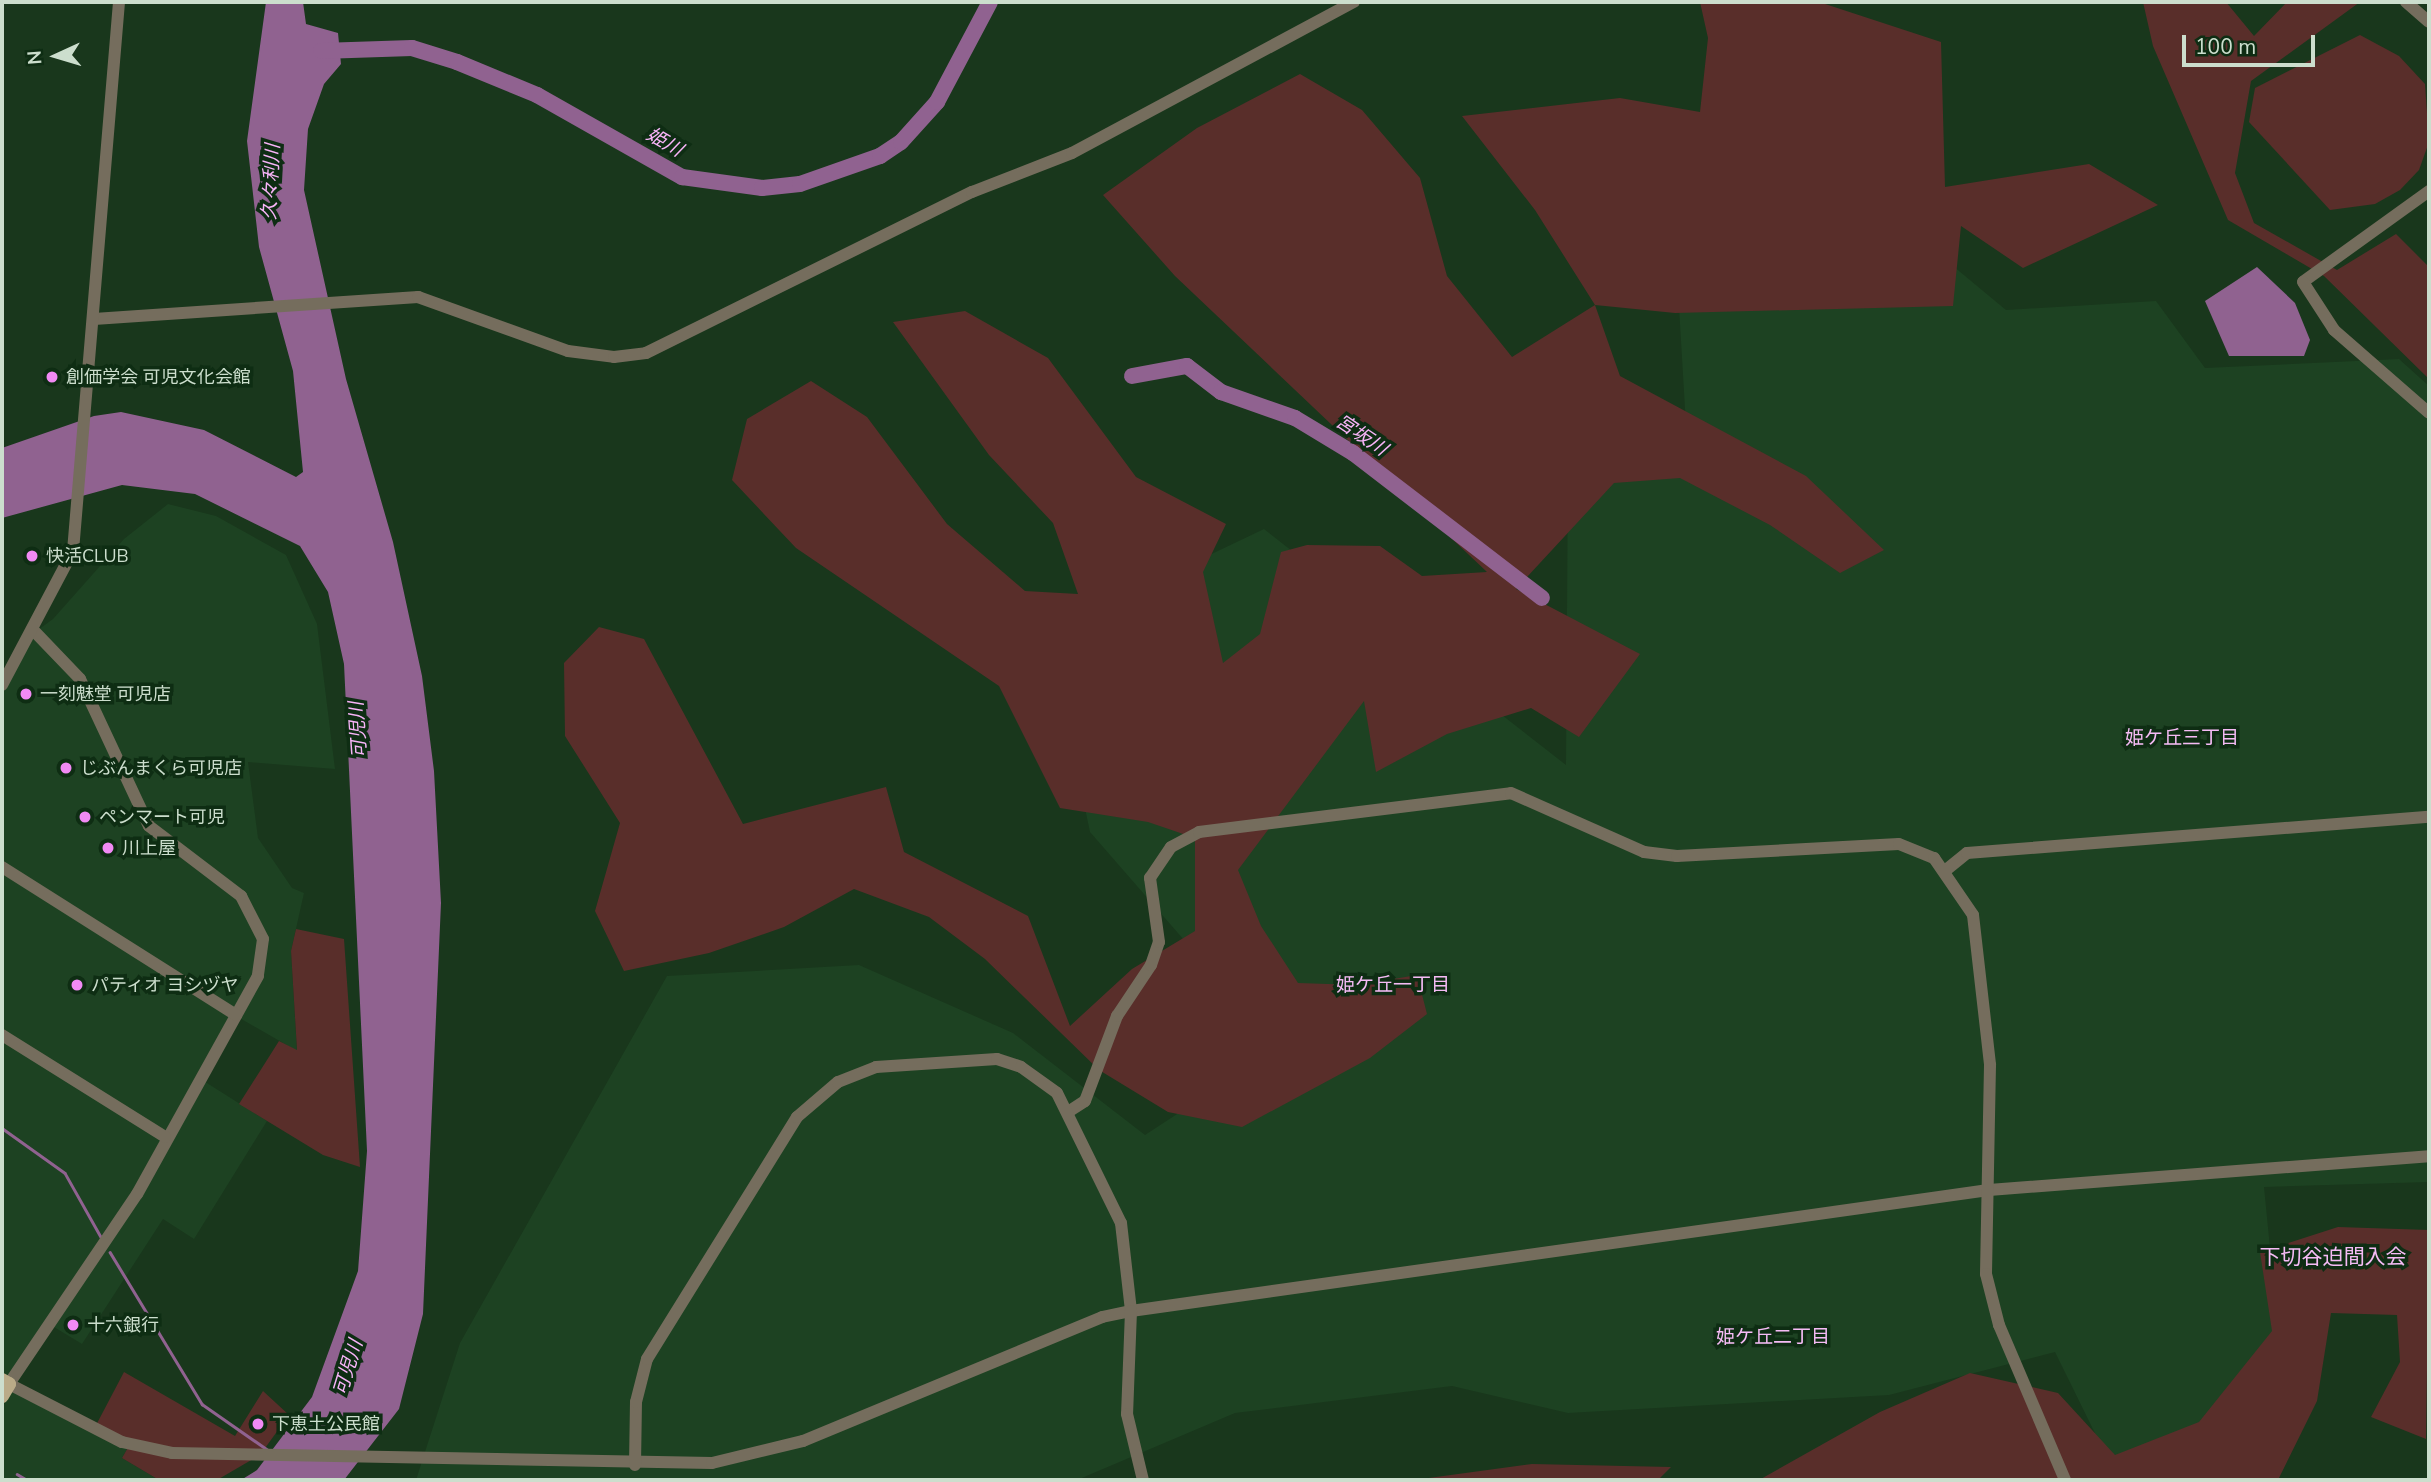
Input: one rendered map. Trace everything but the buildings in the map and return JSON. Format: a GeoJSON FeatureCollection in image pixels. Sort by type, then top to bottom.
{"type":"FeatureCollection","features":[{"type":"Feature","properties":{"kind":"street"},"geometry":{"type":"LineString","coordinates":[[2,685],[35,632],[73,551],[81,493],[119,2]]}},
{"type":"Feature","properties":{"kind":"street"},"geometry":{"type":"LineString","coordinates":[[94,319],[264,305],[418,297],[568,351],[614,357],[646,353],[972,192],[1072,153],[1354,2]]}},
{"type":"Feature","properties":{"kind":"street"},"geometry":{"type":"LineString","coordinates":[[2406,2],[2429,22]]}},
{"type":"Feature","properties":{"kind":"street"},"geometry":{"type":"LineString","coordinates":[[2429,191],[2303,282],[2334,330],[2429,413]]}},
{"type":"Feature","properties":{"kind":"street"},"geometry":{"type":"LineString","coordinates":[[35,632],[80,679],[149,826],[222,878],[257,918],[263,939],[258,975],[165,1137],[111,1238],[4,1387],[121,1442],[223,1455],[635,1465],[712,1463],[803,1441],[1102,1317],[1131,1311],[1989,1190],[2429,1156]]}},
{"type":"Feature","properties":{"kind":"street"},"geometry":{"type":"LineString","coordinates":[[1068,1112],[1085,1101],[1117,1016],[1155,953],[1150,878],[1171,847],[1199,832],[1511,793],[1644,852],[1676,856],[1899,844],[1946,870],[1973,915],[1990,1065],[1986,1274],[1999,1325],[2065,1480]]}},
{"type":"Feature","properties":{"kind":"street"},"geometry":{"type":"LineString","coordinates":[[1946,870],[1967,853],[2429,817]]}},
{"type":"Feature","properties":{"kind":"street"},"geometry":{"type":"LineString","coordinates":[[2,867],[236,1016]]}},
{"type":"Feature","properties":{"kind":"street"},"geometry":{"type":"LineString","coordinates":[[2,1035],[165,1137]]}},
{"type":"Feature","properties":{"kind":"street"},"geometry":{"type":"LineString","coordinates":[[635,1465],[636,1402],[647,1359],[797,1117],[821,1095],[876,1067],[997,1059],[1040,1077],[1068,1112],[1121,1223],[1131,1311],[1127,1414],[1143,1480]]}},
{"type":"Feature","properties":{"kind":"shaded area"},"geometry":{"type":"Polygon","coordinates":[[[1700,2],[1819,2],[1941,42],[1945,187],[2089,164],[2158,205],[2023,268],[1961,226],[1953,306],[1675,313],[1595,305],[1535,210],[1462,116],[1620,98],[1700,112],[1708,38],[1700,2]]]}},
{"type":"Feature","properties":{"kind":"shaded area"},"geometry":{"type":"Polygon","coordinates":[[[2143,2],[2226,2],[2254,36],[2287,2],[2360,2],[2251,81],[2235,173],[2254,223],[2337,270],[2396,234],[2429,267],[2429,379],[2324,276],[2228,220],[2153,46],[2143,2]]]}},
{"type":"Feature","properties":{"kind":"shaded area"},"geometry":{"type":"Polygon","coordinates":[[[2360,35],[2399,56],[2425,84],[2429,142],[2419,170],[2400,190],[2375,204],[2330,210],[2249,122],[2255,88],[2360,35]]]}},
{"type":"Feature","properties":{"kind":"shaded area"},"geometry":{"type":"Polygon","coordinates":[[[1300,74],[1362,110],[1420,178],[1447,276],[1512,357],[1595,305],[1620,376],[1806,476],[1884,550],[1840,573],[1770,525],[1680,478],[1614,483],[1516,589],[1640,654],[1579,737],[1531,708],[1447,734],[1376,772],[1364,701],[1238,870],[1261,926],[1298,983],[1358,985],[1417,975],[1427,1014],[1370,1058],[1242,1127],[1168,1112],[1099,1070],[985,959],[929,917],[854,889],[784,927],[709,953],[624,971],[595,911],[620,823],[565,736],[564,663],[599,627],[644,639],[743,824],[886,787],[904,852],[1028,916],[1070,1026],[1132,969],[1195,931],[1195,838],[1148,822],[1060,808],[999,686],[796,548],[732,480],[747,419],[811,381],[867,417],[947,524],[1025,591],[1078,594],[1053,523],[989,455],[893,322],[965,311],[1048,358],[1136,477],[1226,524],[1203,572],[1223,663],[1260,634],[1281,552],[1307,545],[1380,546],[1422,576],[1487,572],[1175,276],[1103,195],[1197,128],[1300,74]]]}},
{"type":"Feature","properties":{"kind":"shaded area"},"geometry":{"type":"Polygon","coordinates":[[[1805,143],[2006,310],[2156,301],[2205,368],[2399,359],[2429,386],[2429,1182],[2264,1187],[2285,1400],[2118,1480],[2055,1352],[1889,1395],[1568,1413],[1452,1386],[1235,1413],[1077,1480],[416,1480],[460,1343],[667,976],[859,965],[1013,1033],[1145,1135],[1278,1048],[1090,832],[1048,632],[1264,529],[1566,765],[1568,461],[1687,443],[1670,153],[1805,143]]]}},
{"type":"Feature","properties":{"kind":"shaded area"},"geometry":{"type":"Polygon","coordinates":[[[168,504],[216,516],[286,555],[317,624],[335,769],[248,762],[258,838],[292,888],[304,893],[291,951],[297,1051],[236,1016],[199,1078],[267,1121],[194,1239],[163,1219],[82,1344],[49,1324],[9,1384],[130,1444],[122,1458],[159,1480],[2,1480],[2,683],[35,632],[53,619],[124,539],[168,504]]]}},
{"type":"Feature","properties":{"kind":"shaded area"},"geometry":{"type":"Polygon","coordinates":[[[296,929],[344,939],[360,1167],[323,1155],[239,1104],[279,1041],[297,1050],[291,951],[296,929]]]}},
{"type":"Feature","properties":{"kind":"shaded area"},"geometry":{"type":"Polygon","coordinates":[[[2338,1227],[2429,1230],[2426,1439],[2371,1417],[2400,1362],[2397,1315],[2331,1313],[2317,1401],[2278,1480],[1759,1480],[1880,1412],[1970,1373],[2058,1393],[2115,1455],[2199,1422],[2272,1331],[2260,1252],[2338,1227]]]}},
{"type":"Feature","properties":{"kind":"shaded area"},"geometry":{"type":"Polygon","coordinates":[[[124,1372],[235,1436],[263,1391],[289,1415],[260,1455],[217,1480],[159,1480],[122,1458],[130,1444],[94,1429],[124,1372]]]}},
{"type":"Feature","properties":{"kind":"shaded area"},"geometry":{"type":"Polygon","coordinates":[[[1532,1464],[1671,1467],[1658,1480],[1414,1480],[1532,1464]]]}},
{"type":"Feature","properties":{"kind":"water"},"geometry":{"type":"Polygon","coordinates":[[[266,2],[303,2],[306,24],[338,33],[341,64],[324,84],[308,129],[304,190],[346,379],[393,542],[422,676],[434,771],[441,903],[423,1314],[399,1409],[344,1480],[241,1480],[257,1470],[312,1397],[358,1271],[367,1151],[344,664],[328,592],[300,546],[195,494],[122,485],[2,518],[2,448],[94,416],[121,412],[204,430],[296,477],[303,472],[293,371],[259,247],[247,141],[266,2]]]}},
{"type":"Feature","properties":{"kind":"water"},"geometry":{"type":"Polygon","coordinates":[[[2257,267],[2295,303],[2310,340],[2304,356],[2229,356],[2205,301],[2257,267]]]}},
{"type":"Feature","properties":{"kind":"waterway","name":"姫川"},"geometry":{"type":"LineString","coordinates":[[321,51],[412,48],[457,62],[537,95],[682,177],[762,188],[800,184],[880,156],[901,142],[937,102],[990,2]]}},
{"type":"Feature","properties":{"kind":"waterway","name":"宮坂川"},"geometry":{"type":"LineString","coordinates":[[1132,376],[1187,366],[1221,392],[1295,418],[1353,453],[1542,598]]}},
{"type":"Feature","properties":{"kind":"waterway"},"geometry":{"type":"LineString","coordinates":[[2,1128],[65,1173],[101,1237]]}},
{"type":"Feature","properties":{"kind":"waterway"},"geometry":{"type":"LineString","coordinates":[[110,1252],[202,1404],[268,1450]]}},
{"type":"Feature","properties":{"kind":"waterway"},"geometry":{"type":"LineString","coordinates":[[17,1474],[27,1480]]}},
{"type":"Feature","properties":{"kind":"place","name":"創価学会 可児文化会館"},"geometry":{"type":"Point","coordinates":[52,377]}},
{"type":"Feature","properties":{"kind":"place","name":"快活CLUB"},"geometry":{"type":"Point","coordinates":[32,556]}},
{"type":"Feature","properties":{"kind":"place","name":"一刻魅堂 可児店"},"geometry":{"type":"Point","coordinates":[26,694]}},
{"type":"Feature","properties":{"kind":"place","name":"じぶんまくら可児店"},"geometry":{"type":"Point","coordinates":[66,768]}},
{"type":"Feature","properties":{"kind":"place","name":"ペンマート可児"},"geometry":{"type":"Point","coordinates":[85,817]}},
{"type":"Feature","properties":{"kind":"place","name":"川上屋"},"geometry":{"type":"Point","coordinates":[108,848]}},
{"type":"Feature","properties":{"kind":"place","name":"パティオ ヨシヅヤ"},"geometry":{"type":"Point","coordinates":[77,985]}},
{"type":"Feature","properties":{"kind":"place","name":"十六銀行"},"geometry":{"type":"Point","coordinates":[73,1325]}},
{"type":"Feature","properties":{"kind":"place","name":"下恵土公民館"},"geometry":{"type":"Point","coordinates":[258,1424]}},
{"type":"Feature","properties":{"kind":"district","name":"姫ケ丘三丁目"},"geometry":{"type":"Point","coordinates":[2182,739]}},
{"type":"Feature","properties":{"kind":"district","name":"姫ケ丘一丁目"},"geometry":{"type":"Point","coordinates":[1393,986]}},
{"type":"Feature","properties":{"kind":"district","name":"下切谷迫間入会"},"geometry":{"type":"Point","coordinates":[2333,1257]}},
{"type":"Feature","properties":{"kind":"district","name":"姫ケ丘二丁目"},"geometry":{"type":"Point","coordinates":[1773,1338]}},
{"type":"Feature","properties":{"kind":"water label","name":"久々利川"},"geometry":{"type":"Point","coordinates":[272,182]}},
{"type":"Feature","properties":{"kind":"water label","name":"可児川"},"geometry":{"type":"Point","coordinates":[359,730]}},
{"type":"Feature","properties":{"kind":"water label","name":"可児川"},"geometry":{"type":"Point","coordinates":[349,1368]}}]}
